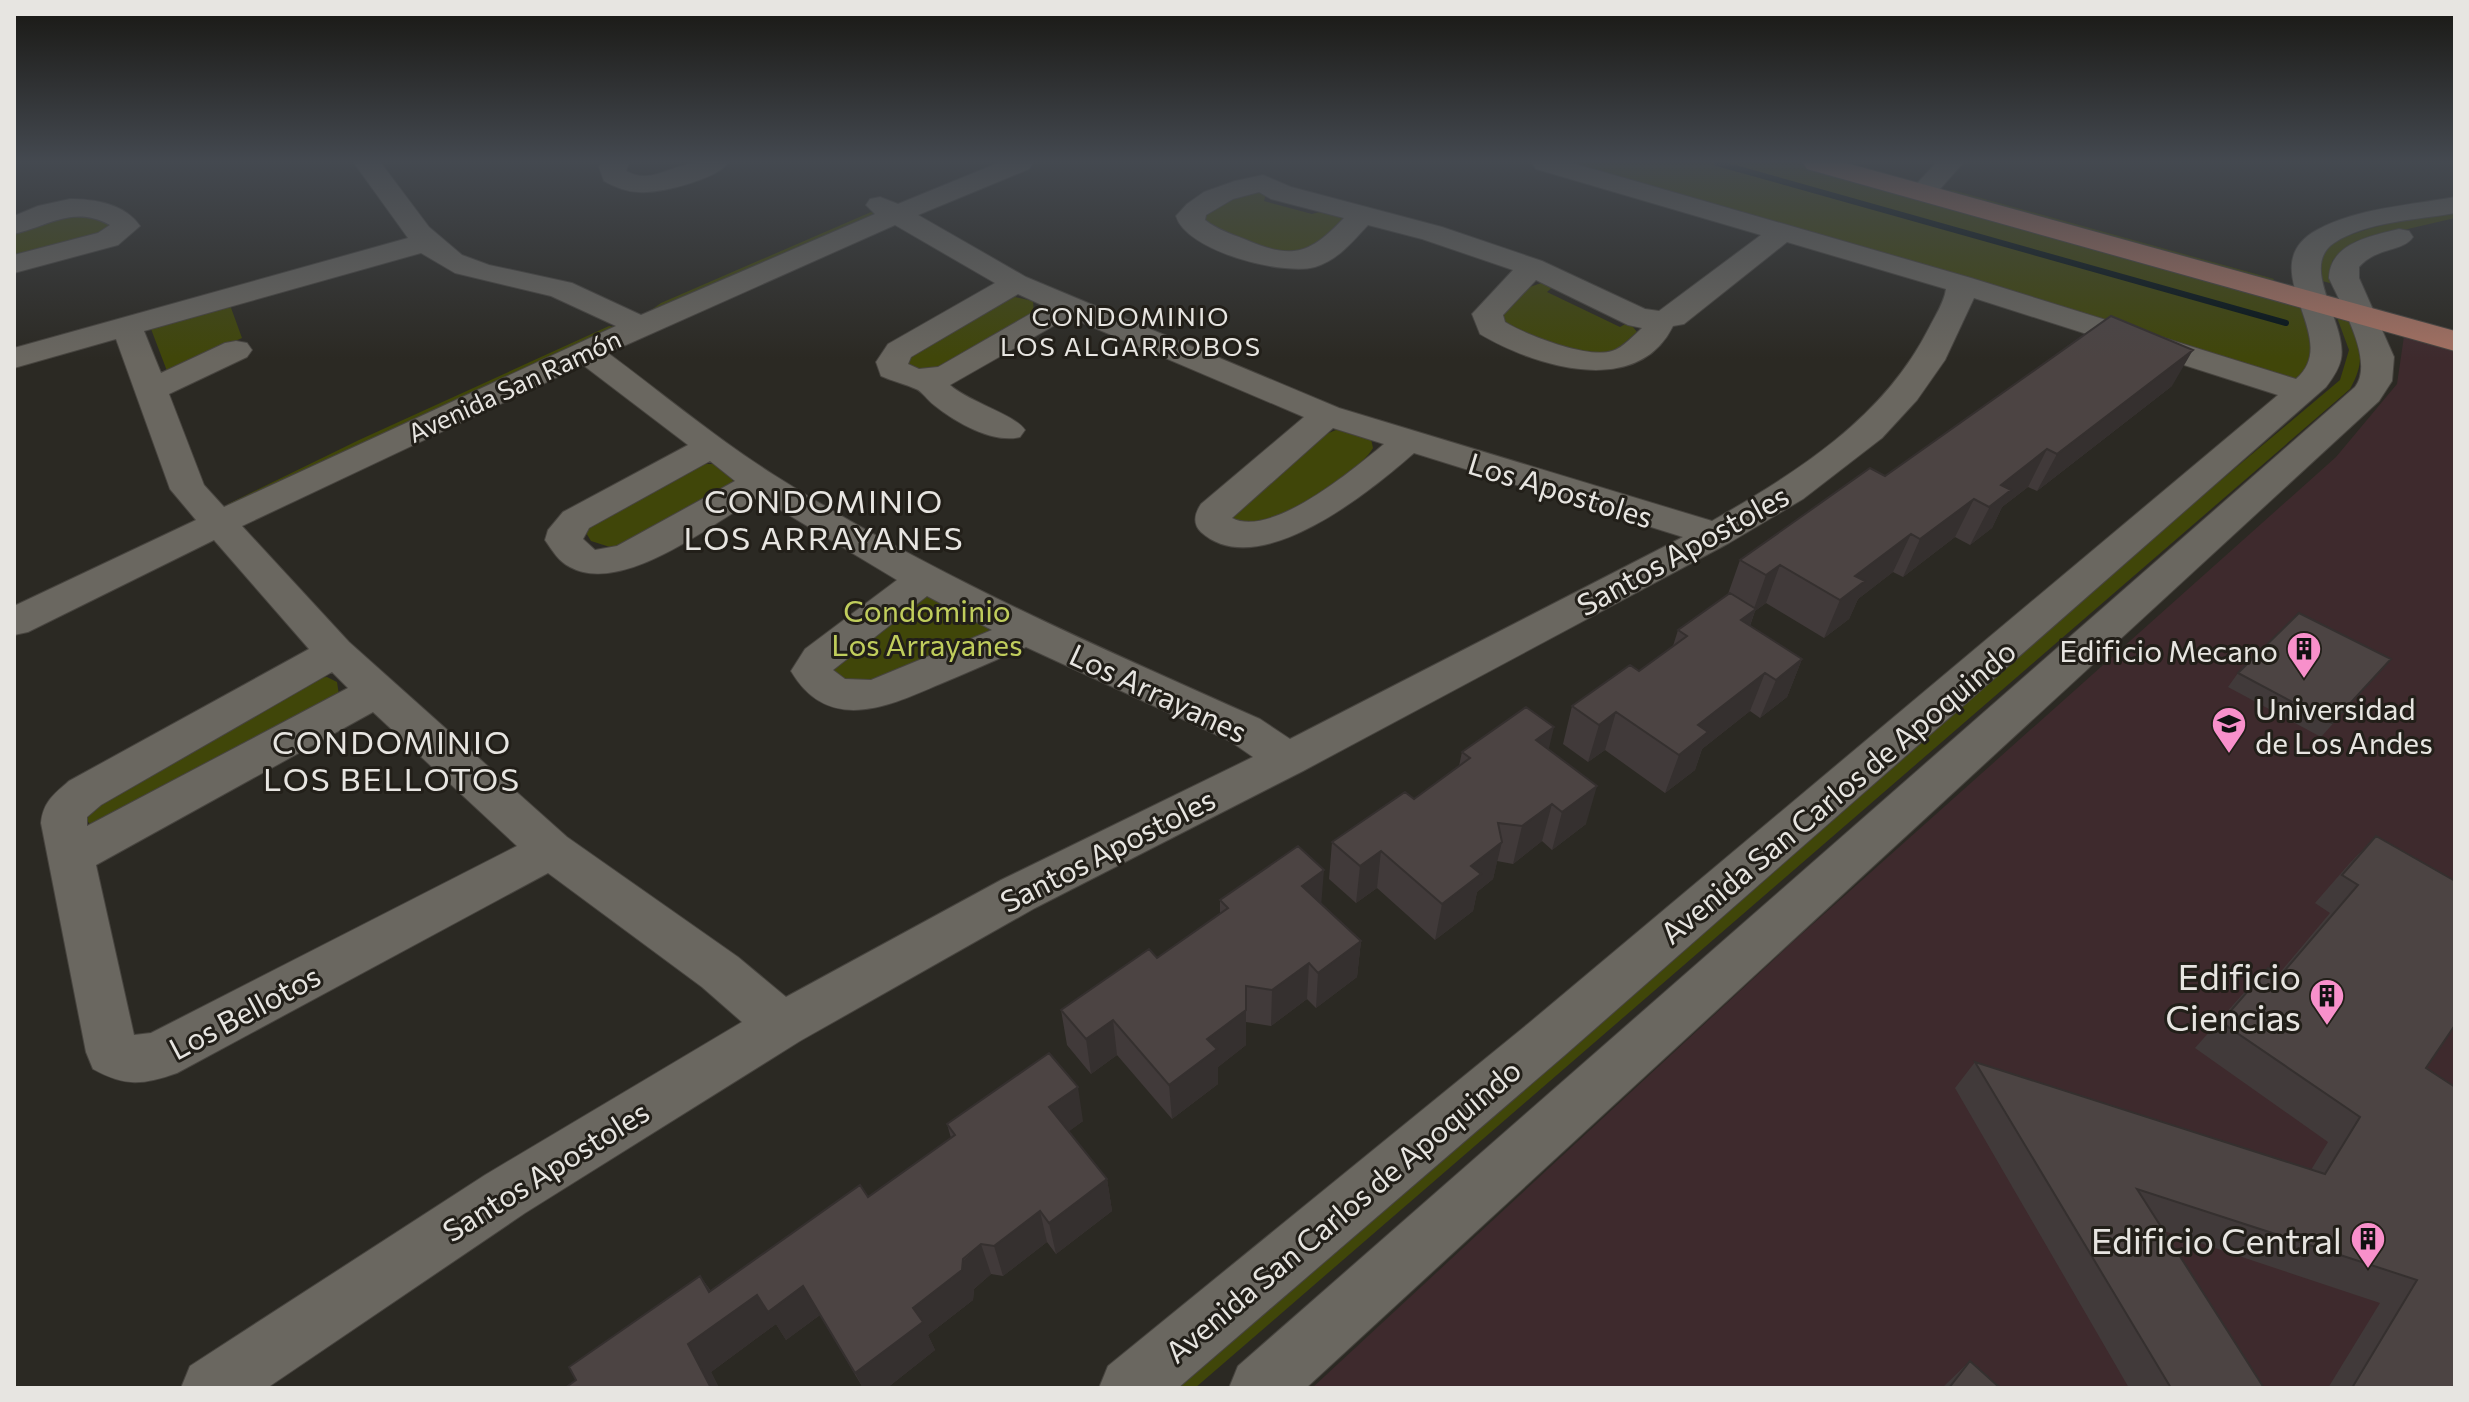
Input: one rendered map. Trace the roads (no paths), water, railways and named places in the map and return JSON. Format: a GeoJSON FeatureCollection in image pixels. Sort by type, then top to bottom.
{"type":"FeatureCollection","features":[{"type":"Feature","properties":{"kind":"main road"},"geometry":{"type":"LineString","coordinates":[[2102,228],[2355,304],[2455,341]]}},
{"type":"Feature","properties":{"kind":"main road"},"geometry":{"type":"LineString","coordinates":[[2355,304],[2455,323]]}},
{"type":"Feature","properties":{"kind":"street"},"geometry":{"type":"LineString","coordinates":[[14,264],[108,239],[123,228]]}},
{"type":"Feature","properties":{"kind":"street"},"geometry":{"type":"LineString","coordinates":[[417,228],[427,242],[463,266],[497,277],[551,286],[629,321]]}},
{"type":"Feature","properties":{"kind":"street","name":"Avenida San Ramón"},"geometry":{"type":"LineString","coordinates":[[14,622],[212,515],[629,321],[842,228]]}},
{"type":"Feature","properties":{"kind":"street","name":"Los Apostoles"},"geometry":{"type":"LineString","coordinates":[[921,228],[1016,283],[1066,306],[1327,415],[1406,442],[1716,535]]}},
{"type":"Feature","properties":{"kind":"street"},"geometry":{"type":"LineString","coordinates":[[1198,228],[1272,259],[1295,262],[1320,255],[1348,228]]}},
{"type":"Feature","properties":{"kind":"street"},"geometry":{"type":"LineString","coordinates":[[1413,228],[1532,267],[1631,315],[1659,320],[1676,315],[1781,233]]}},
{"type":"Feature","properties":{"kind":"street"},"geometry":{"type":"LineString","coordinates":[[1766,228],[1961,284],[2302,392]]}},
{"type":"Feature","properties":{"kind":"street"},"geometry":{"type":"LineString","coordinates":[[2310,291],[2305,257],[2322,237],[2346,228]]}},
{"type":"Feature","properties":{"kind":"street","name":"Avenida San Carlos de Apoquindo"},"geometry":{"type":"LineString","coordinates":[[1260,1388],[2367,394],[2376,384],[2380,371],[2378,357],[2343,272],[2351,255],[2385,240],[2439,228]]}},
{"type":"Feature","properties":{"kind":"street"},"geometry":{"type":"LineString","coordinates":[[14,358],[427,242]]}},
{"type":"Feature","properties":{"kind":"street"},"geometry":{"type":"LineString","coordinates":[[1532,267],[1487,314],[1491,327],[1511,339],[1593,361],[1609,362],[1629,356],[1655,332],[1659,320]]}},
{"type":"Feature","properties":{"kind":"street"},"geometry":{"type":"LineString","coordinates":[[1016,283],[899,351],[892,362],[892,369],[915,379],[946,376],[1066,306]]}},
{"type":"Feature","properties":{"kind":"street","name":"Santos Apostoles"},"geometry":{"type":"LineString","coordinates":[[212,1388],[505,1194],[782,1025],[1096,852],[1288,759],[1716,535],[1790,491],[1870,431],[1905,393],[1929,360],[1960,296],[1961,284]]}},
{"type":"Feature","properties":{"kind":"street","name":"Avenida San Carlos de Apoquindo"},"geometry":{"type":"LineString","coordinates":[[1130,1388],[1547,1039],[2302,392],[2324,369],[2327,354],[2328,340],[2310,291]]}},
{"type":"Feature","properties":{"kind":"street","name":"Avenida San Ramón"},"geometry":{"type":"LineString","coordinates":[[14,597],[212,515],[584,351],[629,321]]}},
{"type":"Feature","properties":{"kind":"street"},"geometry":{"type":"LineString","coordinates":[[127,326],[188,489],[335,652],[375,692],[551,850],[720,972],[782,1025]]}},
{"type":"Feature","properties":{"kind":"street"},"geometry":{"type":"LineString","coordinates":[[151,390],[236,350]]}},
{"type":"Feature","properties":{"kind":"street","name":"Los Arrayanes"},"geometry":{"type":"LineString","coordinates":[[584,351],[760,482],[924,579],[1027,631],[1245,730],[1288,759]]}},
{"type":"Feature","properties":{"kind":"street"},"geometry":{"type":"LineString","coordinates":[[929,380],[934,391],[985,421],[1008,430]]}},
{"type":"Feature","properties":{"kind":"street"},"geometry":{"type":"LineString","coordinates":[[1327,415],[1214,512],[1213,523],[1231,533],[1275,530],[1325,504],[1368,476],[1406,442]]}},
{"type":"Feature","properties":{"kind":"street"},"geometry":{"type":"LineString","coordinates":[[710,447],[576,520],[566,530],[564,540],[576,555],[592,562],[632,556],[760,482]]}},
{"type":"Feature","properties":{"kind":"street"},"geometry":{"type":"LineString","coordinates":[[924,579],[819,659],[812,671],[817,683],[832,691],[856,696],[875,695],[1027,631]]}},
{"type":"Feature","properties":{"kind":"street","name":"Los Bellotos"},"geometry":{"type":"LineString","coordinates":[[335,652],[72,802],[63,814],[109,1046],[118,1058],[135,1061],[169,1051],[551,850]]}},
{"type":"Feature","properties":{"kind":"street"},"geometry":{"type":"LineString","coordinates":[[70,857],[375,692]]}},
{"type":"Feature","properties":{"kind":"waterway"},"geometry":{"type":"LineString","coordinates":[[1950,228],[2286,323]]}},
{"type":"Feature","properties":{"kind":"place","name":"Edificio Mecano"},"geometry":{"type":"Point","coordinates":[2304,680]}},
{"type":"Feature","properties":{"kind":"place","name":"Universidad de Los Andes"},"geometry":{"type":"Point","coordinates":[2229,755]}},
{"type":"Feature","properties":{"kind":"place","name":"Edificio Ciencias"},"geometry":{"type":"Point","coordinates":[2327,1027]}},
{"type":"Feature","properties":{"kind":"place","name":"Edificio Central"},"geometry":{"type":"Point","coordinates":[2368,1270]}},
{"type":"Feature","properties":{"kind":"district","name":"CONDOMINIO LOS ALGARROBOS"},"geometry":{"type":"Point","coordinates":[1131,330]}},
{"type":"Feature","properties":{"kind":"district","name":"CONDOMINIO LOS ARRAYANES"},"geometry":{"type":"Point","coordinates":[824,518]}},
{"type":"Feature","properties":{"kind":"district","name":"CONDOMINIO LOS BELLOTOS"},"geometry":{"type":"Point","coordinates":[392,760]}},
{"type":"Feature","properties":{"kind":"park label","name":"Condominio Los Arrayanes"},"geometry":{"type":"Point","coordinates":[927,626]}}]}
